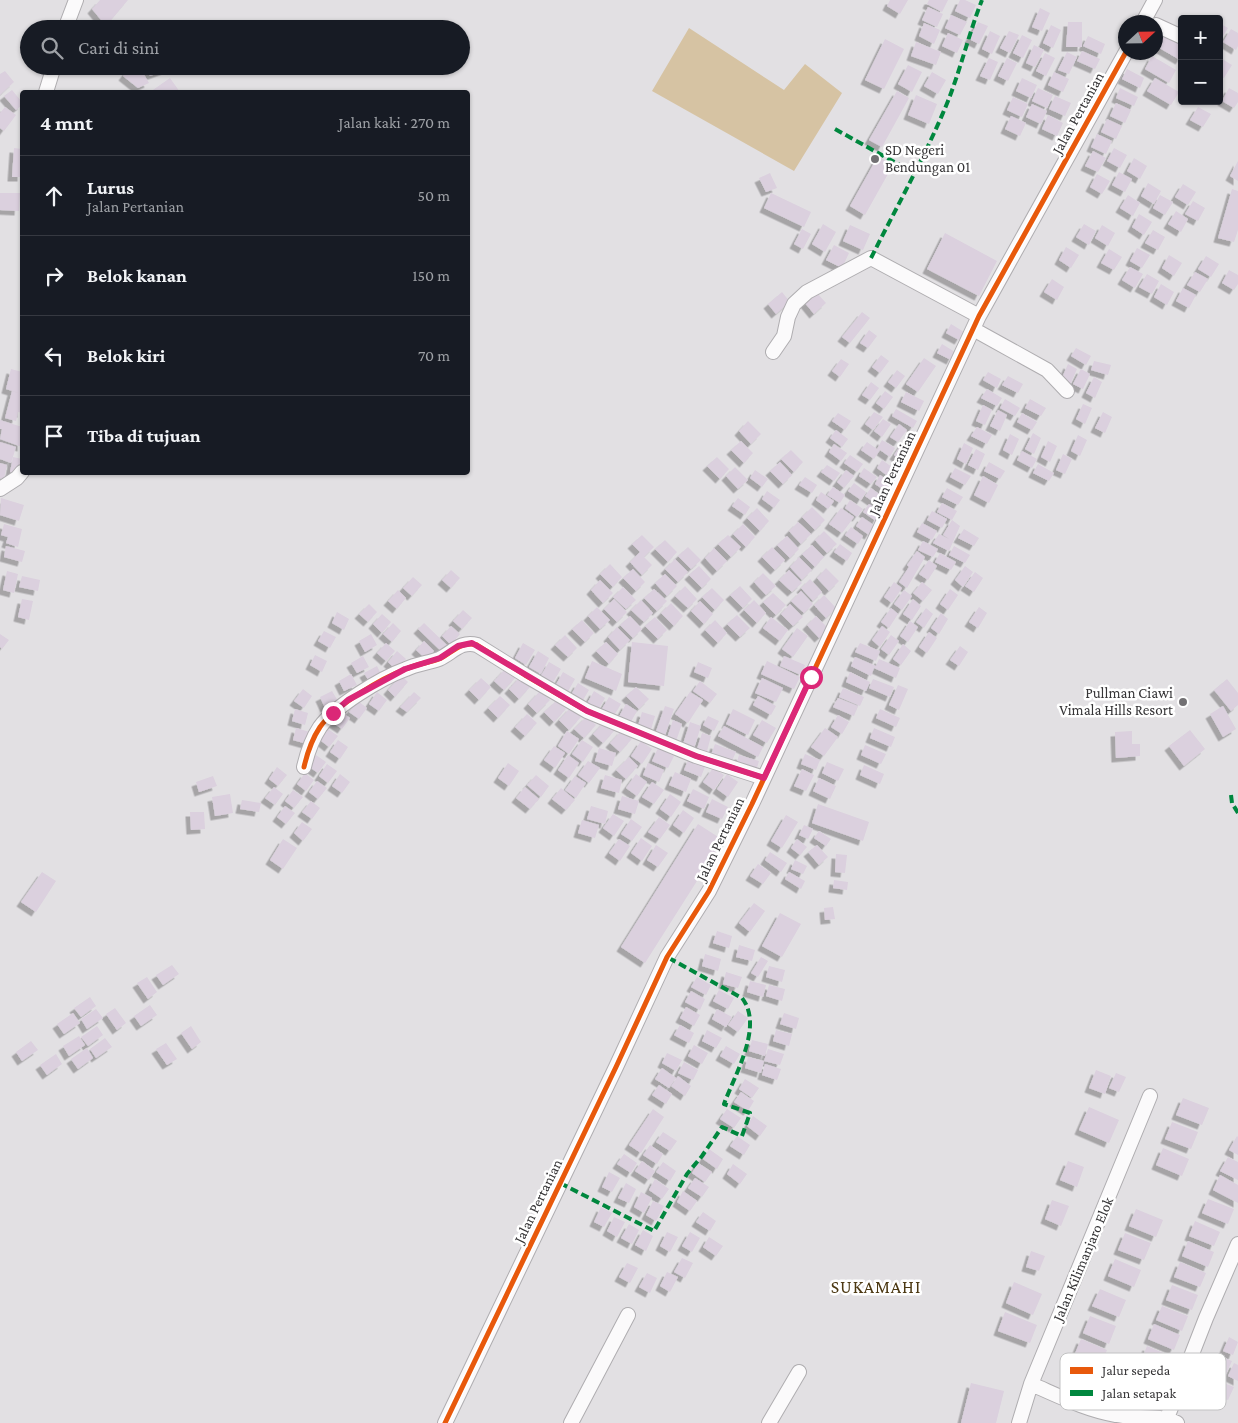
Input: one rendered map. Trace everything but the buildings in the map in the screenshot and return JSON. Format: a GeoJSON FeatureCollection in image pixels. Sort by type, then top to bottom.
{"type":"FeatureCollection","features":[{"type":"Feature","properties":{"kind":"street"},"geometry":{"type":"LineString","coordinates":[[68,20],[76,0]]}},
{"type":"Feature","properties":{"kind":"street"},"geometry":{"type":"LineString","coordinates":[[1150,15],[1155,0]]}},
{"type":"Feature","properties":{"kind":"street"},"geometry":{"type":"LineString","coordinates":[[1163,29],[1178,36]]}},
{"type":"Feature","properties":{"kind":"street","name":"Jalan Pertanian"},"geometry":{"type":"LineString","coordinates":[[445,1423],[616,1068],[667,957],[709,891],[764,778],[976,322],[1122,60]]}},
{"type":"Feature","properties":{"kind":"street"},"geometry":{"type":"LineString","coordinates":[[47,90],[51,75]]}},
{"type":"Feature","properties":{"kind":"street"},"geometry":{"type":"LineString","coordinates":[[774,352],[784,336],[788,317],[794,304],[807,292],[871,258],[976,322],[1047,370],[1067,391]]}},
{"type":"Feature","properties":{"kind":"street"},"geometry":{"type":"LineString","coordinates":[[0,489],[20,474]]}},
{"type":"Feature","properties":{"kind":"street"},"geometry":{"type":"LineString","coordinates":[[304,767],[320,727],[348,700],[405,669],[440,658],[458,646],[472,643],[565,700],[596,715],[696,756],[764,778]]}},
{"type":"Feature","properties":{"kind":"street","name":"Jalan Kilimanjaro Elok"},"geometry":{"type":"LineString","coordinates":[[1019,1423],[1031,1384],[1150,1096]]}},
{"type":"Feature","properties":{"kind":"street"},"geometry":{"type":"LineString","coordinates":[[1194,1353],[1206,1318],[1238,1244]]}},
{"type":"Feature","properties":{"kind":"street"},"geometry":{"type":"LineString","coordinates":[[573,1422],[628,1315]]}},
{"type":"Feature","properties":{"kind":"street"},"geometry":{"type":"LineString","coordinates":[[769,1423],[799,1372]]}},
{"type":"Feature","properties":{"kind":"street"},"geometry":{"type":"LineString","coordinates":[[1031,1384],[1060,1396]]}},
{"type":"Feature","properties":{"kind":"street"},"geometry":{"type":"LineString","coordinates":[[1097,1410],[1135,1418],[1172,1421]]}},
{"type":"Feature","properties":{"kind":"shaded area"},"geometry":{"type":"Polygon","coordinates":[[[689,28],[784,90],[805,64],[842,93],[794,171],[652,91],[689,28]]]}},
{"type":"Feature","properties":{"kind":"marked path"},"geometry":{"type":"LineString","coordinates":[[871,258],[921,161],[953,89],[982,0]]}},
{"type":"Feature","properties":{"kind":"marked path"},"geometry":{"type":"LineString","coordinates":[[835,129],[914,173]]}},
{"type":"Feature","properties":{"kind":"marked path"},"geometry":{"type":"LineString","coordinates":[[1231,795],[1232,803],[1238,813]]}},
{"type":"Feature","properties":{"kind":"marked path"},"geometry":{"type":"LineString","coordinates":[[560,1183],[654,1231],[687,1174],[722,1127],[742,1136],[750,1113],[724,1104],[740,1065],[749,1036],[750,1022],[748,1009],[742,998],[667,957]]}},
{"type":"Feature","properties":{"kind":"cycle path"},"geometry":{"type":"LineString","coordinates":[[445,1423],[667,957],[709,891],[752,804],[979,316],[1122,60]]}},
{"type":"Feature","properties":{"kind":"cycle path"},"geometry":{"type":"LineString","coordinates":[[304,767],[310,747],[320,727],[336,710],[372,686],[396,673],[439,659],[461,646],[471,644],[477,645],[587,711],[696,756],[764,778]]}},
{"type":"Feature","properties":{"kind":"place","name":"SD Negeri Bendungan 01"},"geometry":{"type":"Point","coordinates":[875,159]}},
{"type":"Feature","properties":{"kind":"place","name":"Pullman Ciawi Vimala Hills Resort"},"geometry":{"type":"Point","coordinates":[1183,702]}},
{"type":"Feature","properties":{"kind":"district","name":"SUKAMAHI"},"geometry":{"type":"Point","coordinates":[876,1287]}},
{"type":"Feature","properties":{"kind":"route"},"geometry":{"type":"LineString","coordinates":[[333,713],[348,700],[405,669],[440,658],[458,646],[472,643],[565,700],[587,711],[696,756],[764,778],[811,677]]}}]}
